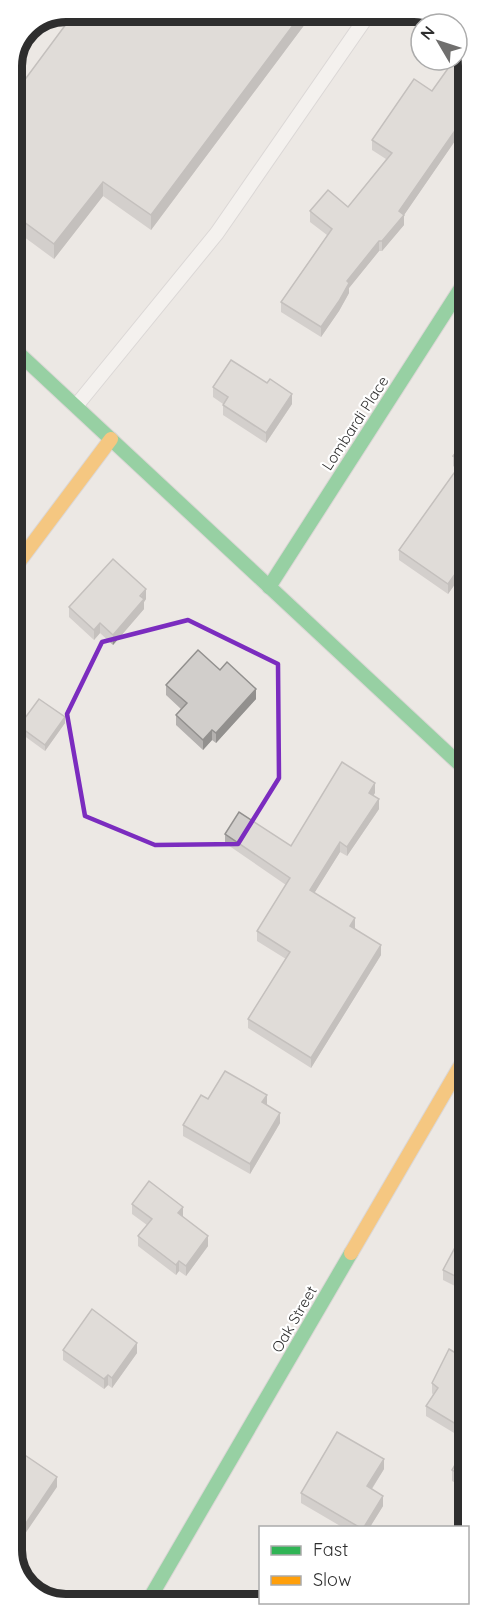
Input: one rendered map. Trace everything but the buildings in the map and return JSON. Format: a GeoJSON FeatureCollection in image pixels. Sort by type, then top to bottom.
{"type":"FeatureCollection","features":[{"type":"Feature","properties":{"kind":"main road","name":"Lombardi Place"},"geometry":{"type":"LineString","coordinates":[[269,587],[458,293]]}},
{"type":"Feature","properties":{"kind":"main road"},"geometry":{"type":"LineString","coordinates":[[22,356],[458,763]]}},
{"type":"Feature","properties":{"kind":"main road"},"geometry":{"type":"LineString","coordinates":[[22,558],[111,440]]}},
{"type":"Feature","properties":{"kind":"main road","name":"Oak Street"},"geometry":{"type":"LineString","coordinates":[[153,1593],[458,1070]]}},
{"type":"Feature","properties":{"kind":"lane"},"geometry":{"type":"LineString","coordinates":[[76,406],[217,233],[362,23]]}},
{"type":"Feature","properties":{"kind":"highlighted area"},"geometry":{"type":"Polygon","coordinates":[[[188,620],[278,664],[279,778],[238,844],[155,845],[85,816],[67,714],[102,642],[188,620]]]}},
{"type":"Feature","properties":{"kind":"traffic: fast"},"geometry":{"type":"LineString","coordinates":[[269,587],[458,293]]}},
{"type":"Feature","properties":{"kind":"traffic: fast"},"geometry":{"type":"LineString","coordinates":[[22,356],[458,763]]}},
{"type":"Feature","properties":{"kind":"traffic: fast"},"geometry":{"type":"LineString","coordinates":[[153,1593],[351,1253]]}},
{"type":"Feature","properties":{"kind":"traffic: slow"},"geometry":{"type":"LineString","coordinates":[[22,558],[111,439]]}},
{"type":"Feature","properties":{"kind":"traffic: slow"},"geometry":{"type":"LineString","coordinates":[[351,1253],[458,1070]]}}]}
